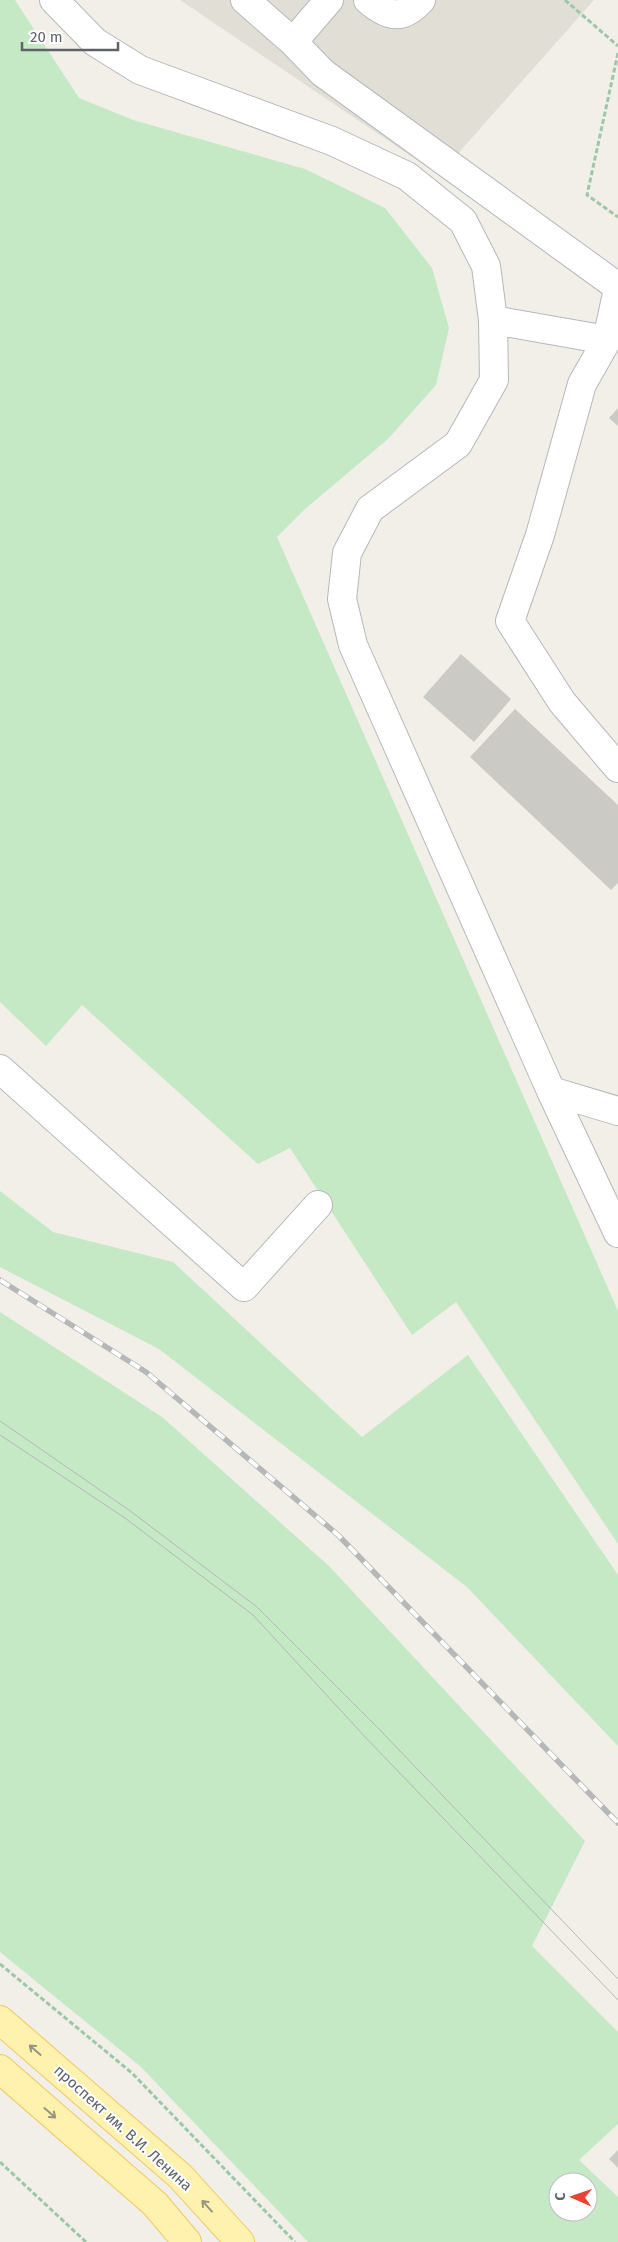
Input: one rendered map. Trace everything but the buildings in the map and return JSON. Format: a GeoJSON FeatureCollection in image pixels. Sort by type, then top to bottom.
{"type":"FeatureCollection","features":[{"type":"Feature","properties":{"kind":"main road","name":"проспект им. В.И. Ленина"},"geometry":{"type":"LineString","coordinates":[[0,2020],[180,2176],[240,2242]]}},
{"type":"Feature","properties":{"kind":"main road"},"geometry":{"type":"LineString","coordinates":[[0,2069],[155,2204],[187,2242]]}},
{"type":"Feature","properties":{"kind":"street"},"geometry":{"type":"LineString","coordinates":[[54,0],[95,42],[140,70],[332,141],[407,176],[463,221],[486,266],[493,320],[494,380],[458,444],[370,509],[347,553],[342,599],[353,645],[551,1092],[618,1233]]}},
{"type":"Feature","properties":{"kind":"street"},"geometry":{"type":"LineString","coordinates":[[245,0],[294,42],[323,73],[618,288],[608,340],[582,384],[540,535],[510,621],[562,702],[618,768]]}},
{"type":"Feature","properties":{"kind":"street"},"geometry":{"type":"LineString","coordinates":[[294,42],[329,0]]}},
{"type":"Feature","properties":{"kind":"street"},"geometry":{"type":"LineString","coordinates":[[368,0],[379,9],[391,14],[403,14],[414,8],[420,0]]}},
{"type":"Feature","properties":{"kind":"street"},"geometry":{"type":"LineString","coordinates":[[493,320],[608,340]]}},
{"type":"Feature","properties":{"kind":"street"},"geometry":{"type":"LineString","coordinates":[[0,1070],[244,1287],[318,1205]]}},
{"type":"Feature","properties":{"kind":"street"},"geometry":{"type":"LineString","coordinates":[[551,1092],[618,1111]]}},
{"type":"Feature","properties":{"kind":"path"},"geometry":{"type":"LineString","coordinates":[[565,0],[618,46]]}},
{"type":"Feature","properties":{"kind":"path"},"geometry":{"type":"LineString","coordinates":[[618,53],[587,195],[618,216]]}},
{"type":"Feature","properties":{"kind":"path"},"geometry":{"type":"LineString","coordinates":[[0,1964],[132,2072],[295,2242]]}},
{"type":"Feature","properties":{"kind":"path"},"geometry":{"type":"LineString","coordinates":[[0,2162],[86,2242]]}},
{"type":"Feature","properties":{"kind":"shaded area"},"geometry":{"type":"Polygon","coordinates":[[[180,0],[594,0],[439,175],[180,0]]]}},
{"type":"Feature","properties":{"kind":"green space"},"geometry":{"type":"Polygon","coordinates":[[[0,0],[15,0],[79,98],[133,120],[305,169],[385,208],[432,268],[449,328],[436,385],[388,439],[305,509],[277,537],[618,1311],[618,1544],[456,1302],[412,1335],[290,1148],[258,1164],[82,1005],[46,1046],[0,1002],[0,0]]]}},
{"type":"Feature","properties":{"kind":"green space"},"geometry":{"type":"Polygon","coordinates":[[[0,1191],[53,1232],[173,1262],[362,1437],[468,1355],[618,1575],[618,1746],[467,1587],[159,1349],[0,1267],[0,1191]]]}},
{"type":"Feature","properties":{"kind":"green space"},"geometry":{"type":"Polygon","coordinates":[[[0,1312],[162,1417],[329,1566],[585,1841],[532,1946],[618,2032],[618,2124],[579,2160],[592,2172],[548,2172],[548,2222],[598,2222],[598,2178],[618,2197],[618,2242],[308,2242],[140,2066],[0,1952],[0,1312]]]}},
{"type":"Feature","properties":{"kind":"tram line"},"geometry":{"type":"LineString","coordinates":[[0,1421],[129,1510],[257,1607],[380,1730],[618,1979]]}},
{"type":"Feature","properties":{"kind":"tram line"},"geometry":{"type":"LineString","coordinates":[[0,1435],[125,1518],[253,1615],[367,1739],[618,2000]]}},
{"type":"Feature","properties":{"kind":"railway"},"geometry":{"type":"LineString","coordinates":[[0,1280],[146,1372],[338,1535],[618,1823]]}}]}
